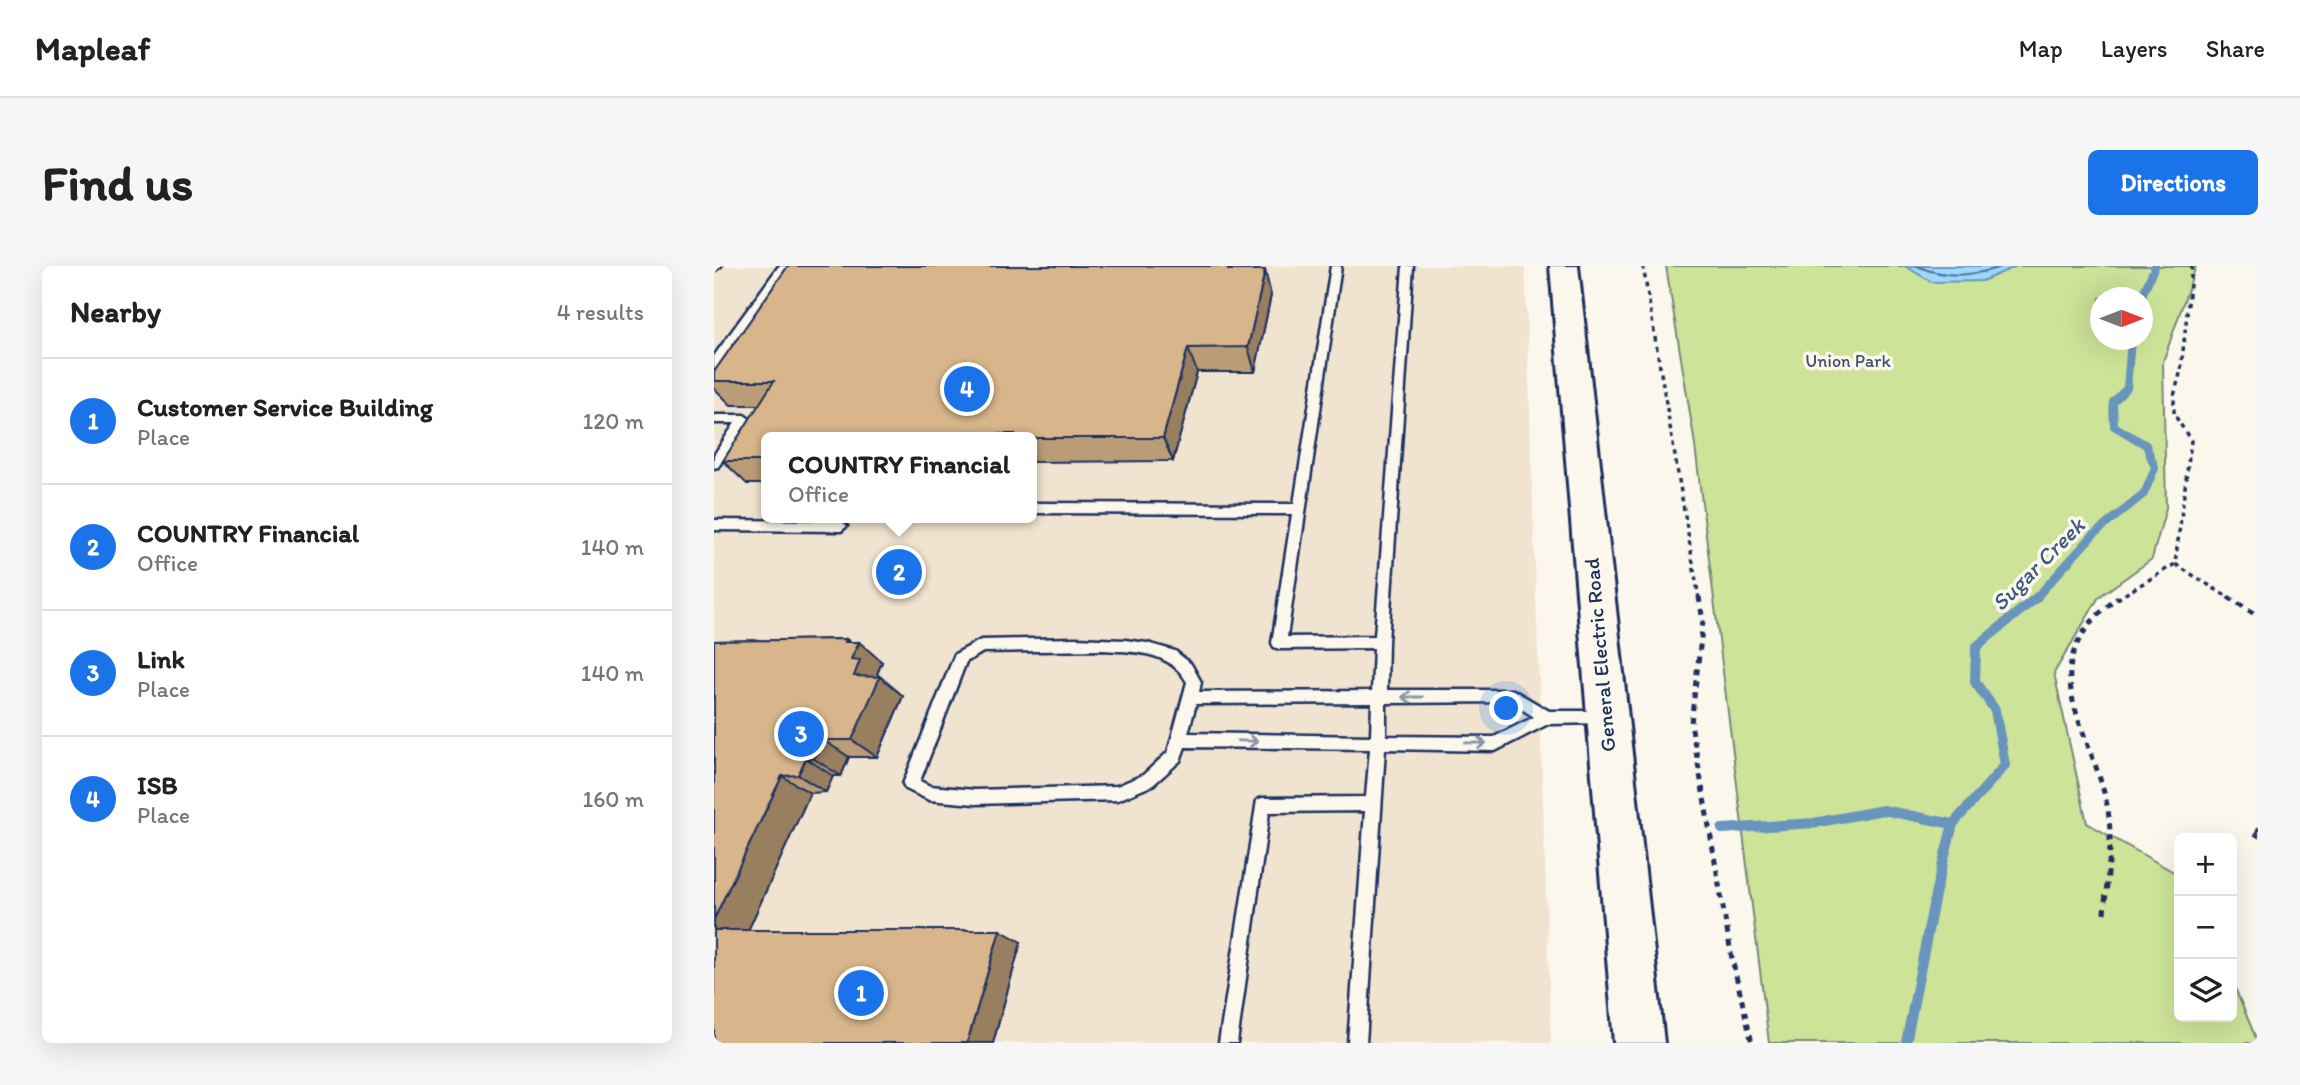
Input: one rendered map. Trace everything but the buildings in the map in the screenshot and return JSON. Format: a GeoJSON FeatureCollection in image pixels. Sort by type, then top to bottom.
{"type":"FeatureCollection","features":[{"type":"Feature","properties":{"kind":"main road","name":"General Electric Road"},"geometry":{"type":"LineString","coordinates":[[1564,266],[1639,1043]]}},
{"type":"Feature","properties":{"kind":"lane"},"geometry":{"type":"LineString","coordinates":[[714,363],[784,266]]}},
{"type":"Feature","properties":{"kind":"lane"},"geometry":{"type":"LineString","coordinates":[[1336,266],[1279,643],[1381,642]]}},
{"type":"Feature","properties":{"kind":"lane"},"geometry":{"type":"LineString","coordinates":[[1357,1043],[1378,742],[1381,642],[1408,266]]}},
{"type":"Feature","properties":{"kind":"lane"},"geometry":{"type":"LineString","coordinates":[[714,419],[744,419],[714,464]]}},
{"type":"Feature","properties":{"kind":"lane"},"geometry":{"type":"LineString","coordinates":[[1037,509],[1301,509]]}},
{"type":"Feature","properties":{"kind":"lane"},"geometry":{"type":"LineString","coordinates":[[714,525],[841,526]]}},
{"type":"Feature","properties":{"kind":"lane"},"geometry":{"type":"LineString","coordinates":[[981,646],[1138,647],[1167,653],[1187,667],[1194,682],[1180,740],[1175,757],[1147,780],[1118,793],[975,797],[929,793],[911,784],[960,658],[981,646]]}},
{"type":"Feature","properties":{"kind":"lane"},"geometry":{"type":"LineString","coordinates":[[1191,698],[1513,696],[1547,718]]}},
{"type":"Feature","properties":{"kind":"lane"},"geometry":{"type":"LineString","coordinates":[[1180,740],[1495,744],[1547,718],[1606,717]]}},
{"type":"Feature","properties":{"kind":"lane"},"geometry":{"type":"LineString","coordinates":[[1228,1043],[1262,805],[1374,804]]}},
{"type":"Feature","properties":{"kind":"path"},"geometry":{"type":"LineString","coordinates":[[1643,266],[1703,621],[1690,723],[1732,959],[1752,1043]]}},
{"type":"Feature","properties":{"kind":"path"},"geometry":{"type":"LineString","coordinates":[[2175,564],[2191,441],[2174,414],[2174,396],[2181,370],[2192,266]]}},
{"type":"Feature","properties":{"kind":"path"},"geometry":{"type":"LineString","coordinates":[[2175,564],[2258,616]]}},
{"type":"Feature","properties":{"kind":"path"},"geometry":{"type":"LineString","coordinates":[[2104,913],[2107,807],[2074,702],[2069,663],[2090,623],[2139,581],[2175,564]]}},
{"type":"Feature","properties":{"kind":"shaded area"},"geometry":{"type":"Polygon","coordinates":[[[714,266],[1525,266],[1551,1043],[714,1043],[714,266]]]}},
{"type":"Feature","properties":{"kind":"green space","name":"Union Park"},"geometry":{"type":"Polygon","coordinates":[[[1666,266],[2196,266],[2163,362],[2166,508],[2152,559],[2099,597],[2054,673],[2087,823],[2174,872],[2174,1022],[2237,1022],[2237,993],[2258,1043],[1769,1043],[1694,438],[1666,266]]]}},
{"type":"Feature","properties":{"kind":"water"},"geometry":{"type":"Polygon","coordinates":[[[1905,266],[2017,266],[1982,281],[1932,282],[1905,266]]]}},
{"type":"Feature","properties":{"kind":"waterway","name":"Sugar Creek"},"geometry":{"type":"LineString","coordinates":[[2146,287],[2155,266]]}},
{"type":"Feature","properties":{"kind":"waterway","name":"Sugar Creek"},"geometry":{"type":"LineString","coordinates":[[2036,598],[2093,535],[2144,494],[2155,468],[2146,445],[2114,426],[2113,402],[2127,388],[2130,350]]}},
{"type":"Feature","properties":{"kind":"waterway","name":"Sugar Creek"},"geometry":{"type":"LineString","coordinates":[[1953,824],[2005,765],[1995,710],[1975,682],[1976,647],[2036,598]]}},
{"type":"Feature","properties":{"kind":"waterway","name":"Sugar Creek"},"geometry":{"type":"LineString","coordinates":[[1722,829],[1814,823],[1883,810],[1953,824]]}},
{"type":"Feature","properties":{"kind":"waterway","name":"Sugar Creek"},"geometry":{"type":"LineString","coordinates":[[1906,1043],[1936,890],[1953,824]]}},
{"type":"Feature","properties":{"kind":"place","name":"ISB"},"geometry":{"type":"Point","coordinates":[967,389]}},
{"type":"Feature","properties":{"kind":"place","name":"COUNTRY Financial"},"geometry":{"type":"Point","coordinates":[899,572]}},
{"type":"Feature","properties":{"kind":"place","name":"Link"},"geometry":{"type":"Point","coordinates":[801,734]}},
{"type":"Feature","properties":{"kind":"place","name":"Customer Service Building"},"geometry":{"type":"Point","coordinates":[861,993]}}]}
